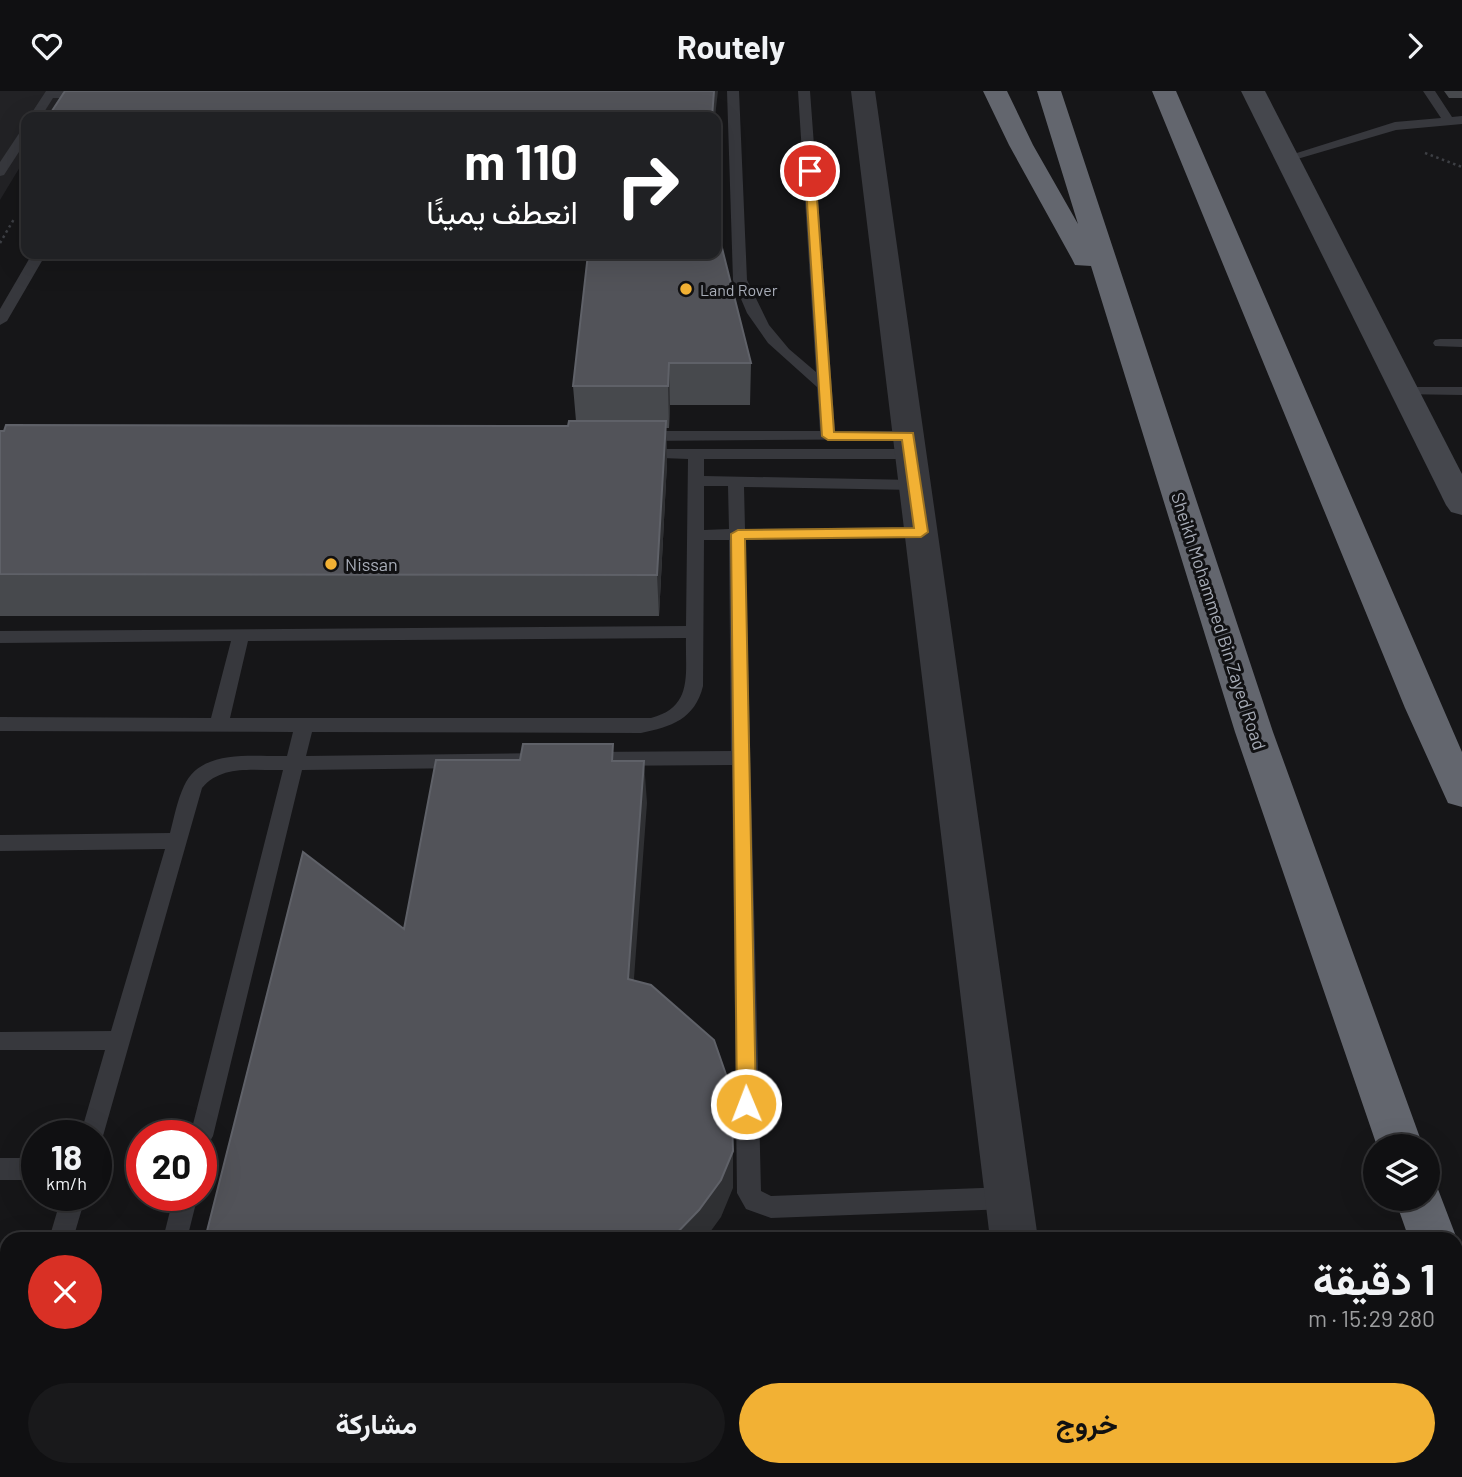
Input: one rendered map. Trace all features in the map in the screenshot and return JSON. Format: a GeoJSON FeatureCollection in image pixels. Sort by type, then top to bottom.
{"type":"FeatureCollection","features":[{"type":"Feature","properties":{"kind":"highway"},"geometry":{"type":"LineString","coordinates":[[995,91],[1021,145],[1123,326]]}},
{"type":"Feature","properties":{"kind":"highway","name":"Sheikh Mohammed Bin Zayed Road"},"geometry":{"type":"LineString","coordinates":[[1049,91],[1254,732],[1396,1134]]}},
{"type":"Feature","properties":{"kind":"highway"},"geometry":{"type":"LineString","coordinates":[[1164,91],[1423,708],[1462,793]]}},
{"type":"Feature","properties":{"kind":"highway"},"geometry":{"type":"LineString","coordinates":[[1423,1211],[1431,1232]]}},
{"type":"Feature","properties":{"kind":"main road"},"geometry":{"type":"LineString","coordinates":[[1253,91],[1462,505]]}},
{"type":"Feature","properties":{"kind":"street"},"geometry":{"type":"LineString","coordinates":[[863,91],[1013,1232]]}},
{"type":"Feature","properties":{"kind":"lane"},"geometry":{"type":"LineString","coordinates":[[39,112],[51,93],[104,95],[116,91]]}},
{"type":"Feature","properties":{"kind":"lane"},"geometry":{"type":"LineString","coordinates":[[733,91],[740,280],[758,323],[775,344],[824,385]]}},
{"type":"Feature","properties":{"kind":"lane"},"geometry":{"type":"LineString","coordinates":[[804,91],[828,436]]}},
{"type":"Feature","properties":{"kind":"lane"},"geometry":{"type":"LineString","coordinates":[[1429,91],[1448,120]]}},
{"type":"Feature","properties":{"kind":"lane"},"geometry":{"type":"LineString","coordinates":[[1287,158],[1381,129],[1462,120]]}},
{"type":"Feature","properties":{"kind":"lane"},"geometry":{"type":"LineString","coordinates":[[0,172],[21,139]]}},
{"type":"Feature","properties":{"kind":"lane"},"geometry":{"type":"LineString","coordinates":[[0,321],[36,259]]}},
{"type":"Feature","properties":{"kind":"lane"},"geometry":{"type":"LineString","coordinates":[[1440,343],[1462,342]]}},
{"type":"Feature","properties":{"kind":"lane"},"geometry":{"type":"LineString","coordinates":[[1404,391],[1462,391]]}},
{"type":"Feature","properties":{"kind":"lane"},"geometry":{"type":"LineString","coordinates":[[620,436],[828,436],[911,458]]}},
{"type":"Feature","properties":{"kind":"lane"},"geometry":{"type":"LineString","coordinates":[[626,454],[911,458]]}},
{"type":"Feature","properties":{"kind":"lane"},"geometry":{"type":"LineString","coordinates":[[0,724],[641,726],[673,718],[685,709],[692,698],[696,454]]}},
{"type":"Feature","properties":{"kind":"lane"},"geometry":{"type":"LineString","coordinates":[[696,481],[736,482],[911,458]]}},
{"type":"Feature","properties":{"kind":"lane"},"geometry":{"type":"LineString","coordinates":[[736,482],[749,1193],[754,1201],[771,1207],[1008,1198]]}},
{"type":"Feature","properties":{"kind":"lane"},"geometry":{"type":"LineString","coordinates":[[695,535],[921,532]]}},
{"type":"Feature","properties":{"kind":"lane"},"geometry":{"type":"LineString","coordinates":[[0,637],[694,632]]}},
{"type":"Feature","properties":{"kind":"lane"},"geometry":{"type":"LineString","coordinates":[[219,725],[241,635]]}},
{"type":"Feature","properties":{"kind":"lane"},"geometry":{"type":"LineString","coordinates":[[205,1120],[304,725]]}},
{"type":"Feature","properties":{"kind":"lane"},"geometry":{"type":"LineString","coordinates":[[96,1120],[193,787],[210,768],[224,764],[294,762],[741,758]]}},
{"type":"Feature","properties":{"kind":"lane"},"geometry":{"type":"LineString","coordinates":[[0,843],[177,841]]}},
{"type":"Feature","properties":{"kind":"lane"},"geometry":{"type":"LineString","coordinates":[[0,1041],[119,1040]]}},
{"type":"Feature","properties":{"kind":"lane"},"geometry":{"type":"LineString","coordinates":[[0,1169],[21,1169]]}},
{"type":"Feature","properties":{"kind":"lane"},"geometry":{"type":"LineString","coordinates":[[63,1232],[69,1211]]}},
{"type":"Feature","properties":{"kind":"lane"},"geometry":{"type":"LineString","coordinates":[[177,1232],[182,1211]]}},
{"type":"Feature","properties":{"kind":"path"},"geometry":{"type":"LineString","coordinates":[[0,243],[15,219]]}},
{"type":"Feature","properties":{"kind":"shaded area"},"geometry":{"type":"Polygon","coordinates":[[[0,91],[67,91],[54,112],[21,112],[21,165],[0,200],[0,91]]]}},
{"type":"Feature","properties":{"kind":"building"},"geometry":{"type":"Polygon","coordinates":[[[65,91],[714,91],[712,112],[51,112],[65,91]]]}},
{"type":"Feature","properties":{"kind":"building"},"geometry":{"type":"Polygon","coordinates":[[[721,237],[751,363],[669,363],[668,386],[573,386],[587,259],[721,259],[721,237]]]}},
{"type":"Feature","properties":{"kind":"building","name":"Nissan"},"geometry":{"type":"Polygon","coordinates":[[[569,421],[666,421],[657,575],[0,574],[0,431],[4,431],[6,425],[568,426],[569,421]]]}},
{"type":"Feature","properties":{"kind":"building"},"geometry":{"type":"Polygon","coordinates":[[[523,744],[613,744],[612,761],[644,761],[628,979],[651,985],[714,1040],[731,1089],[733,1151],[721,1180],[699,1210],[678,1232],[207,1232],[212,1211],[217,1211],[217,1192],[303,852],[404,929],[436,760],[520,760],[523,744]]]}},
{"type":"Feature","properties":{"kind":"place","name":"Land Rover"},"geometry":{"type":"Point","coordinates":[686,289]}},
{"type":"Feature","properties":{"kind":"place","name":"Nissan"},"geometry":{"type":"Point","coordinates":[331,564]}},
{"type":"Feature","properties":{"kind":"route"},"geometry":{"type":"LineString","coordinates":[[746,1104],[738,534],[921,532],[908,436],[828,436],[810,171]]}}]}
